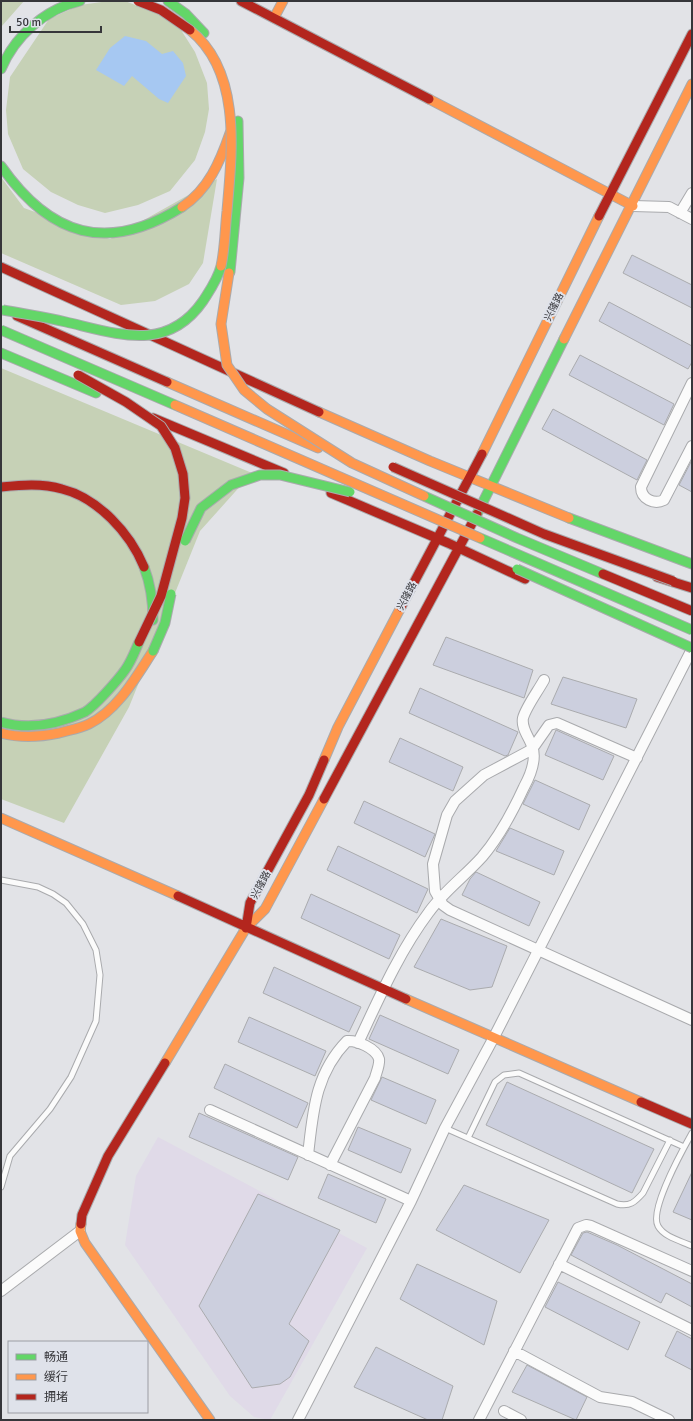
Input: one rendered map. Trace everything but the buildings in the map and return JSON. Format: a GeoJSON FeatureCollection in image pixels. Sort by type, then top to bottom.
{"type":"FeatureCollection","features":[{"type":"Feature","properties":{"kind":"main road"},"geometry":{"type":"LineString","coordinates":[[1,69],[3,63],[22,37],[49,12],[80,1]]}},
{"type":"Feature","properties":{"kind":"main road"},"geometry":{"type":"LineString","coordinates":[[2,310],[64,321],[126,336],[156,334],[174,329],[193,313],[208,295],[221,269],[231,151],[229,115],[223,82],[217,62],[200,39],[180,20],[138,1]]}},
{"type":"Feature","properties":{"kind":"main road"},"geometry":{"type":"LineString","coordinates":[[146,1],[168,13],[192,36],[209,62],[215,81],[221,113],[220,121]]}},
{"type":"Feature","properties":{"kind":"main road"},"geometry":{"type":"LineString","coordinates":[[2,162],[12,184],[41,213],[63,226],[87,233],[125,232],[151,225],[173,213],[195,192],[216,168],[231,128],[228,91],[217,56],[207,41],[180,14],[157,1]]}},
{"type":"Feature","properties":{"kind":"main road"},"geometry":{"type":"LineString","coordinates":[[168,1],[186,14],[218,49],[230,74],[237,109],[241,155],[240,188],[221,324],[227,365],[244,390],[267,409],[352,463]]}},
{"type":"Feature","properties":{"kind":"main road"},"geometry":{"type":"LineString","coordinates":[[241,1],[632,206]]}},
{"type":"Feature","properties":{"kind":"main road"},"geometry":{"type":"LineString","coordinates":[[274,18],[283,1]]}},
{"type":"Feature","properties":{"kind":"main road"},"geometry":{"type":"LineString","coordinates":[[1,50],[18,29],[44,6]]}},
{"type":"Feature","properties":{"kind":"main road","name":"兴隆路"},"geometry":{"type":"LineString","coordinates":[[246,928],[250,904],[309,795],[338,728],[470,476],[610,194],[692,34]]}},
{"type":"Feature","properties":{"kind":"main road","name":"兴隆路"},"geometry":{"type":"LineString","coordinates":[[246,928],[265,909],[459,548],[492,485],[692,84]]}},
{"type":"Feature","properties":{"kind":"main road"},"geometry":{"type":"LineString","coordinates":[[195,192],[218,144],[219,136]]}},
{"type":"Feature","properties":{"kind":"main road"},"geometry":{"type":"LineString","coordinates":[[1,267],[350,427],[606,532],[692,564]]}},
{"type":"Feature","properties":{"kind":"main road"},"geometry":{"type":"LineString","coordinates":[[2,310],[352,463],[517,538],[692,611]]}},
{"type":"Feature","properties":{"kind":"main road"},"geometry":{"type":"LineString","coordinates":[[1,330],[511,553],[692,630]]}},
{"type":"Feature","properties":{"kind":"main road"},"geometry":{"type":"LineString","coordinates":[[1,722],[11,725],[34,726],[55,723],[86,711],[108,690],[126,669],[161,596],[182,518],[185,498],[183,474],[175,448],[160,426],[126,402],[12,335]]}},
{"type":"Feature","properties":{"kind":"main road"},"geometry":{"type":"LineString","coordinates":[[1,353],[438,538],[691,651]]}},
{"type":"Feature","properties":{"kind":"main road"},"geometry":{"type":"LineString","coordinates":[[286,420],[333,440]]}},
{"type":"Feature","properties":{"kind":"main road"},"geometry":{"type":"LineString","coordinates":[[384,463],[544,534],[692,588]]}},
{"type":"Feature","properties":{"kind":"main road"},"geometry":{"type":"LineString","coordinates":[[1,733],[9,736],[43,736],[68,731],[90,724],[109,710],[124,695],[153,651],[165,623],[187,534],[201,508],[231,485],[260,475],[280,475],[406,507]]}},
{"type":"Feature","properties":{"kind":"main road"},"geometry":{"type":"LineString","coordinates":[[1,487],[40,484],[56,487],[72,492],[102,510],[129,540],[142,561],[150,586],[153,618],[147,640],[129,679],[114,696],[90,717],[43,730],[23,730],[1,727]]}},
{"type":"Feature","properties":{"kind":"main road"},"geometry":{"type":"LineString","coordinates":[[335,488],[691,651]]}},
{"type":"Feature","properties":{"kind":"main road"},"geometry":{"type":"LineString","coordinates":[[1,494],[31,491],[56,496],[82,506],[103,519],[123,543],[136,574]]}},
{"type":"Feature","properties":{"kind":"main road"},"geometry":{"type":"LineString","coordinates":[[517,538],[673,581]]}},
{"type":"Feature","properties":{"kind":"main road"},"geometry":{"type":"LineString","coordinates":[[511,553],[691,651]]}},
{"type":"Feature","properties":{"kind":"main road"},"geometry":{"type":"LineString","coordinates":[[1,718],[11,720],[35,720],[61,716],[83,705],[110,683],[126,665],[137,641],[140,618]]}},
{"type":"Feature","properties":{"kind":"main road"},"geometry":{"type":"LineString","coordinates":[[1,818],[493,1038],[692,1124]]}},
{"type":"Feature","properties":{"kind":"main road"},"geometry":{"type":"LineString","coordinates":[[210,1420],[97,1263],[80,1231],[86,1202],[108,1156],[246,928]]}},
{"type":"Feature","properties":{"kind":"street"},"geometry":{"type":"LineString","coordinates":[[680,213],[692,193]]}},
{"type":"Feature","properties":{"kind":"street"},"geometry":{"type":"LineString","coordinates":[[632,206],[669,207],[692,219]]}},
{"type":"Feature","properties":{"kind":"street"},"geometry":{"type":"LineString","coordinates":[[692,382],[641,487],[641,491],[644,496],[652,502],[659,503],[664,500],[692,446]]}},
{"type":"Feature","properties":{"kind":"street"},"geometry":{"type":"LineString","coordinates":[[298,1420],[411,1201],[445,1128],[493,1038],[691,651]]}},
{"type":"Feature","properties":{"kind":"street"},"geometry":{"type":"LineString","coordinates":[[358,1043],[383,989],[413,936],[439,900],[467,873],[495,840],[525,787],[532,768],[533,748],[524,730],[524,717],[544,680]]}},
{"type":"Feature","properties":{"kind":"street"},"geometry":{"type":"LineString","coordinates":[[637,758],[553,723],[544,731],[533,748],[484,775],[455,801],[447,815],[432,864],[435,891],[439,900],[450,910],[692,1020]]}},
{"type":"Feature","properties":{"kind":"street"},"geometry":{"type":"LineString","coordinates":[[308,1155],[310,1125],[320,1080],[346,1041],[352,1040],[374,1051],[379,1059],[378,1066],[374,1078],[330,1165]]}},
{"type":"Feature","properties":{"kind":"street"},"geometry":{"type":"LineString","coordinates":[[210,1110],[411,1201]]}},
{"type":"Feature","properties":{"kind":"street"},"geometry":{"type":"LineString","coordinates":[[479,1420],[578,1228],[586,1224],[692,1271]]}},
{"type":"Feature","properties":{"kind":"street"},"geometry":{"type":"LineString","coordinates":[[1,1291],[80,1231]]}},
{"type":"Feature","properties":{"kind":"street"},"geometry":{"type":"LineString","coordinates":[[559,1264],[692,1330]]}},
{"type":"Feature","properties":{"kind":"street"},"geometry":{"type":"LineString","coordinates":[[514,1351],[600,1397],[632,1402],[669,1420]]}},
{"type":"Feature","properties":{"kind":"street"},"geometry":{"type":"LineString","coordinates":[[504,1411],[521,1420]]}},
{"type":"Feature","properties":{"kind":"lane"},"geometry":{"type":"LineString","coordinates":[[1,880],[38,888],[53,894],[66,903],[83,924],[96,950],[100,974],[96,1021],[71,1077],[50,1109],[10,1156],[1,1187]]}},
{"type":"Feature","properties":{"kind":"lane"},"geometry":{"type":"LineString","coordinates":[[468,1138],[495,1082],[504,1075],[512,1073],[524,1074],[684,1147]]}},
{"type":"Feature","properties":{"kind":"lane"},"geometry":{"type":"LineString","coordinates":[[445,1128],[617,1204],[625,1206],[637,1200],[643,1193],[670,1140]]}},
{"type":"Feature","properties":{"kind":"lane"},"geometry":{"type":"LineString","coordinates":[[692,1133],[684,1147],[662,1197],[656,1219],[658,1226],[664,1233],[692,1246]]}},
{"type":"Feature","properties":{"kind":"shaded area"},"geometry":{"type":"Polygon","coordinates":[[[158,1137],[367,1248],[270,1420],[254,1417],[230,1396],[125,1245],[136,1176],[158,1137]]]}},
{"type":"Feature","properties":{"kind":"green space"},"geometry":{"type":"Polygon","coordinates":[[[1,1],[24,1],[1,27],[1,1]]]}},
{"type":"Feature","properties":{"kind":"green space"},"geometry":{"type":"Polygon","coordinates":[[[109,1],[125,1],[166,17],[181,30],[195,52],[207,83],[209,109],[205,132],[195,160],[170,191],[138,205],[105,213],[78,205],[51,192],[23,169],[8,134],[6,110],[10,77],[49,19],[80,5],[109,1]]]}},
{"type":"Feature","properties":{"kind":"green space"},"geometry":{"type":"Polygon","coordinates":[[[1,177],[24,208],[110,239],[217,179],[203,263],[189,284],[155,301],[121,305],[1,253],[1,177]]]}},
{"type":"Feature","properties":{"kind":"green space"},"geometry":{"type":"Polygon","coordinates":[[[1,368],[252,473],[200,531],[129,707],[64,823],[1,799],[1,368]]]}},
{"type":"Feature","properties":{"kind":"water"},"geometry":{"type":"Polygon","coordinates":[[[125,36],[146,41],[162,54],[173,51],[183,63],[186,76],[168,103],[159,99],[132,76],[124,86],[96,70],[110,48],[125,36]]]}},
{"type":"Feature","properties":{"kind":"traffic: fast"},"geometry":{"type":"LineString","coordinates":[[1,69],[14,46],[23,35],[43,17],[55,10],[80,1]]}},
{"type":"Feature","properties":{"kind":"traffic: fast"},"geometry":{"type":"LineString","coordinates":[[168,1],[186,14],[204,33]]}},
{"type":"Feature","properties":{"kind":"traffic: fast"},"geometry":{"type":"LineString","coordinates":[[230,272],[239,178],[238,121]]}},
{"type":"Feature","properties":{"kind":"traffic: fast"},"geometry":{"type":"LineString","coordinates":[[1,166],[20,190],[39,209],[60,222],[82,230],[105,233],[129,230],[155,222],[182,207]]}},
{"type":"Feature","properties":{"kind":"traffic: fast"},"geometry":{"type":"LineString","coordinates":[[3,310],[123,334],[140,336],[158,334],[174,328],[189,317],[211,289],[221,266]]}},
{"type":"Feature","properties":{"kind":"traffic: fast"},"geometry":{"type":"LineString","coordinates":[[1,330],[175,405]]}},
{"type":"Feature","properties":{"kind":"traffic: fast"},"geometry":{"type":"LineString","coordinates":[[477,514],[564,339]]}},
{"type":"Feature","properties":{"kind":"traffic: fast"},"geometry":{"type":"LineString","coordinates":[[1,353],[96,393]]}},
{"type":"Feature","properties":{"kind":"traffic: fast"},"geometry":{"type":"LineString","coordinates":[[185,541],[201,508],[231,485],[260,475],[280,475],[350,492]]}},
{"type":"Feature","properties":{"kind":"traffic: fast"},"geometry":{"type":"LineString","coordinates":[[424,496],[517,538],[603,574]]}},
{"type":"Feature","properties":{"kind":"traffic: fast"},"geometry":{"type":"LineString","coordinates":[[569,518],[692,564]]}},
{"type":"Feature","properties":{"kind":"traffic: fast"},"geometry":{"type":"LineString","coordinates":[[480,538],[692,630]]}},
{"type":"Feature","properties":{"kind":"traffic: fast"},"geometry":{"type":"LineString","coordinates":[[144,567],[151,593],[153,620]]}},
{"type":"Feature","properties":{"kind":"traffic: fast"},"geometry":{"type":"LineString","coordinates":[[517,569],[692,648]]}},
{"type":"Feature","properties":{"kind":"traffic: fast"},"geometry":{"type":"LineString","coordinates":[[153,651],[165,623],[171,594]]}},
{"type":"Feature","properties":{"kind":"traffic: fast"},"geometry":{"type":"LineString","coordinates":[[1,722],[22,726],[33,726],[54,723],[85,712],[100,699],[122,674],[129,664],[139,642]]}},
{"type":"Feature","properties":{"kind":"traffic: slow"},"geometry":{"type":"LineString","coordinates":[[274,18],[283,1]]}},
{"type":"Feature","properties":{"kind":"traffic: slow"},"geometry":{"type":"LineString","coordinates":[[190,30],[207,47],[218,68],[226,90],[230,114],[231,164],[221,266]]}},
{"type":"Feature","properties":{"kind":"traffic: slow"},"geometry":{"type":"LineString","coordinates":[[564,339],[692,84]]}},
{"type":"Feature","properties":{"kind":"traffic: slow"},"geometry":{"type":"LineString","coordinates":[[429,99],[633,206]]}},
{"type":"Feature","properties":{"kind":"traffic: slow"},"geometry":{"type":"LineString","coordinates":[[182,207],[206,184],[217,165],[230,133]]}},
{"type":"Feature","properties":{"kind":"traffic: slow"},"geometry":{"type":"LineString","coordinates":[[482,454],[599,216]]}},
{"type":"Feature","properties":{"kind":"traffic: slow"},"geometry":{"type":"LineString","coordinates":[[229,273],[221,324],[227,365],[244,390],[267,409],[352,463],[424,496]]}},
{"type":"Feature","properties":{"kind":"traffic: slow"},"geometry":{"type":"LineString","coordinates":[[167,382],[318,448]]}},
{"type":"Feature","properties":{"kind":"traffic: slow"},"geometry":{"type":"LineString","coordinates":[[175,405],[480,538]]}},
{"type":"Feature","properties":{"kind":"traffic: slow"},"geometry":{"type":"LineString","coordinates":[[319,412],[430,461],[569,518]]}},
{"type":"Feature","properties":{"kind":"traffic: slow"},"geometry":{"type":"LineString","coordinates":[[324,760],[338,727],[401,607]]}},
{"type":"Feature","properties":{"kind":"traffic: slow"},"geometry":{"type":"LineString","coordinates":[[1,733],[23,736],[45,735],[59,733],[89,724],[99,718],[118,702],[153,651]]}},
{"type":"Feature","properties":{"kind":"traffic: slow"},"geometry":{"type":"LineString","coordinates":[[165,1063],[246,928],[265,909],[324,799]]}},
{"type":"Feature","properties":{"kind":"traffic: slow"},"geometry":{"type":"LineString","coordinates":[[1,818],[178,896]]}},
{"type":"Feature","properties":{"kind":"traffic: slow"},"geometry":{"type":"LineString","coordinates":[[406,999],[641,1102]]}},
{"type":"Feature","properties":{"kind":"traffic: slow"},"geometry":{"type":"LineString","coordinates":[[81,1224],[80,1231],[85,1243],[210,1420]]}},
{"type":"Feature","properties":{"kind":"traffic: jam"},"geometry":{"type":"LineString","coordinates":[[138,1],[161,10],[190,30]]}},
{"type":"Feature","properties":{"kind":"traffic: jam"},"geometry":{"type":"LineString","coordinates":[[241,1],[429,99]]}},
{"type":"Feature","properties":{"kind":"traffic: jam"},"geometry":{"type":"LineString","coordinates":[[599,216],[692,34]]}},
{"type":"Feature","properties":{"kind":"traffic: jam"},"geometry":{"type":"LineString","coordinates":[[1,267],[319,412]]}},
{"type":"Feature","properties":{"kind":"traffic: jam"},"geometry":{"type":"LineString","coordinates":[[17,316],[167,382]]}},
{"type":"Feature","properties":{"kind":"traffic: jam"},"geometry":{"type":"LineString","coordinates":[[78,375],[126,402],[161,426],[175,448],[183,474],[185,498],[182,518],[161,596],[139,642]]}},
{"type":"Feature","properties":{"kind":"traffic: jam"},"geometry":{"type":"LineString","coordinates":[[153,418],[284,473]]}},
{"type":"Feature","properties":{"kind":"traffic: jam"},"geometry":{"type":"LineString","coordinates":[[401,607],[482,454]]}},
{"type":"Feature","properties":{"kind":"traffic: jam"},"geometry":{"type":"LineString","coordinates":[[393,467],[544,534],[673,581]]}},
{"type":"Feature","properties":{"kind":"traffic: jam"},"geometry":{"type":"LineString","coordinates":[[1,487],[24,485],[54,487],[88,500],[100,509],[121,530],[138,554],[144,567]]}},
{"type":"Feature","properties":{"kind":"traffic: jam"},"geometry":{"type":"LineString","coordinates":[[331,493],[448,543],[525,579]]}},
{"type":"Feature","properties":{"kind":"traffic: jam"},"geometry":{"type":"LineString","coordinates":[[324,799],[477,514]]}},
{"type":"Feature","properties":{"kind":"traffic: jam"},"geometry":{"type":"LineString","coordinates":[[603,574],[692,611]]}},
{"type":"Feature","properties":{"kind":"traffic: jam"},"geometry":{"type":"LineString","coordinates":[[657,577],[692,588]]}},
{"type":"Feature","properties":{"kind":"traffic: jam"},"geometry":{"type":"LineString","coordinates":[[246,928],[250,903],[309,795],[324,760]]}},
{"type":"Feature","properties":{"kind":"traffic: jam"},"geometry":{"type":"LineString","coordinates":[[178,896],[406,999]]}},
{"type":"Feature","properties":{"kind":"traffic: jam"},"geometry":{"type":"LineString","coordinates":[[81,1224],[82,1215],[108,1156],[165,1063]]}},
{"type":"Feature","properties":{"kind":"traffic: jam"},"geometry":{"type":"LineString","coordinates":[[641,1102],[692,1124]]}}]}
